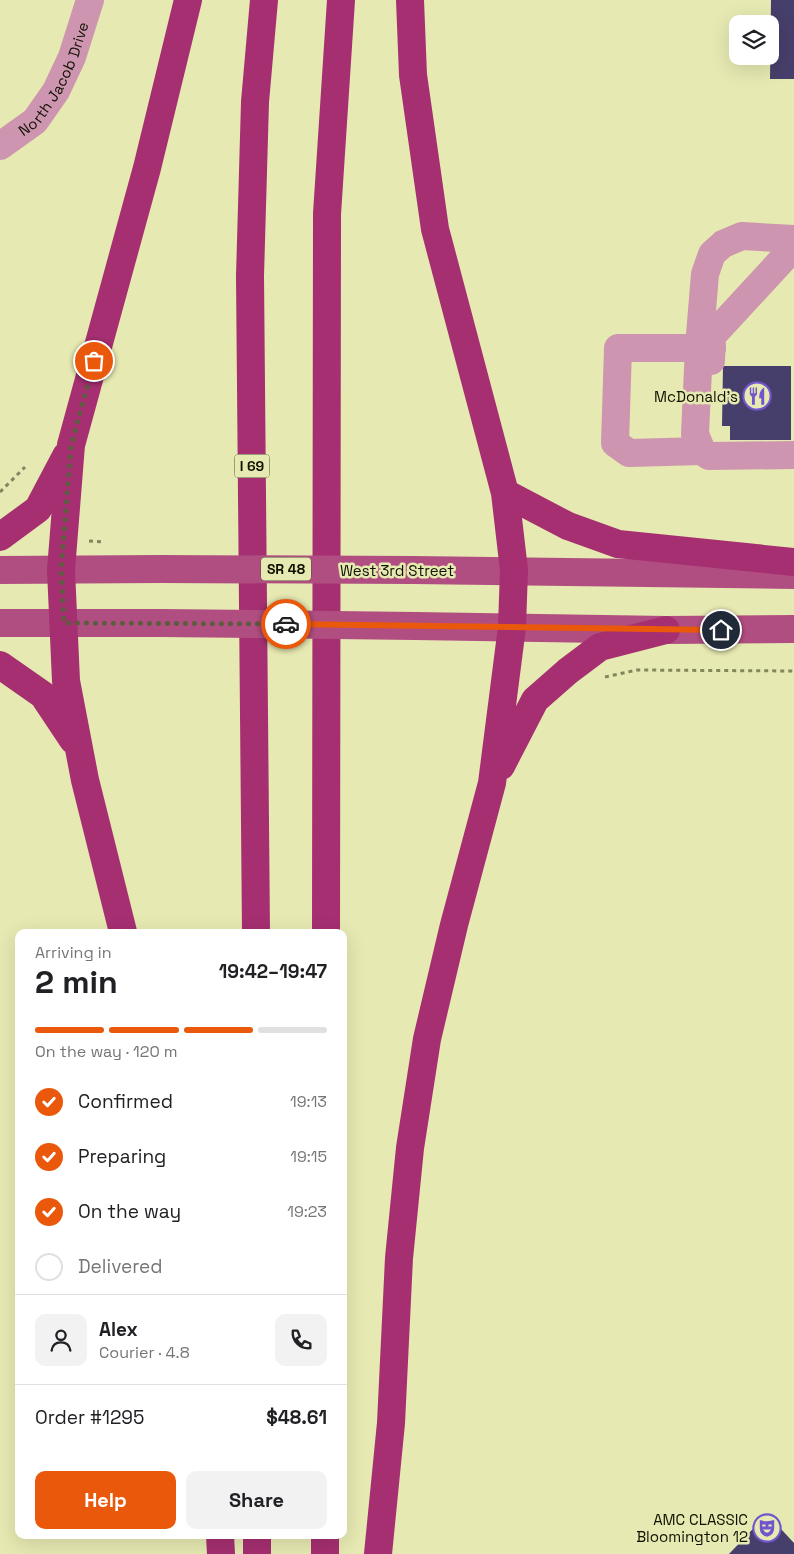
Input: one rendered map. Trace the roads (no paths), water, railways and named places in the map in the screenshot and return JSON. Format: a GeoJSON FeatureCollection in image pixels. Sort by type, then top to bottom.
{"type":"FeatureCollection","features":[{"type":"Feature","properties":{"kind":"highway"},"geometry":{"type":"LineString","coordinates":[[122,929],[85,780],[66,682],[61,570],[71,446],[147,168],[188,0]]}},
{"type":"Feature","properties":{"kind":"highway","name":"I 69"},"geometry":{"type":"LineString","coordinates":[[256,929],[250,276],[255,102],[264,0]]}},
{"type":"Feature","properties":{"kind":"highway"},"geometry":{"type":"LineString","coordinates":[[326,929],[327,214],[341,0]]}},
{"type":"Feature","properties":{"kind":"highway"},"geometry":{"type":"LineString","coordinates":[[378,1554],[391,1423],[400,1258],[410,1148],[427,1038],[454,925],[492,783],[512,627],[514,570],[505,492],[436,229],[413,75],[410,0]]}},
{"type":"Feature","properties":{"kind":"highway"},"geometry":{"type":"LineString","coordinates":[[0,538],[38,509],[71,446]]}},
{"type":"Feature","properties":{"kind":"highway"},"geometry":{"type":"LineString","coordinates":[[505,492],[568,526],[618,544],[794,562]]}},
{"type":"Feature","properties":{"kind":"highway"},"geometry":{"type":"LineString","coordinates":[[492,783],[535,700],[568,671],[600,648],[666,630]]}},
{"type":"Feature","properties":{"kind":"highway"},"geometry":{"type":"LineString","coordinates":[[0,665],[43,695],[79,748]]}},
{"type":"Feature","properties":{"kind":"highway"},"geometry":{"type":"LineString","coordinates":[[220,1539],[221,1554]]}},
{"type":"Feature","properties":{"kind":"highway"},"geometry":{"type":"LineString","coordinates":[[257,1539],[257,1554]]}},
{"type":"Feature","properties":{"kind":"highway"},"geometry":{"type":"LineString","coordinates":[[325,1539],[325,1554]]}},
{"type":"Feature","properties":{"kind":"main road","name":"West 3rd Street"},"geometry":{"type":"LineString","coordinates":[[0,570],[514,570],[794,575]]}},
{"type":"Feature","properties":{"kind":"main road"},"geometry":{"type":"LineString","coordinates":[[0,623],[161,623],[666,630],[794,629]]}},
{"type":"Feature","properties":{"kind":"street","name":"North Jacob Drive"},"geometry":{"type":"LineString","coordinates":[[0,146],[35,121],[56,91],[72,57],[90,0]]}},
{"type":"Feature","properties":{"kind":"street"},"geometry":{"type":"LineString","coordinates":[[715,454],[695,434],[705,347],[705,274],[712,254],[723,244],[742,236],[794,239]]}},
{"type":"Feature","properties":{"kind":"street"},"geometry":{"type":"LineString","coordinates":[[705,347],[712,336],[794,247]]}},
{"type":"Feature","properties":{"kind":"street"},"geometry":{"type":"LineString","coordinates":[[705,347],[618,348],[615,444],[629,453],[794,455]]}},
{"type":"Feature","properties":{"kind":"place","name":"McDonald's"},"geometry":{"type":"Point","coordinates":[757,396]}},
{"type":"Feature","properties":{"kind":"place","name":"AMC CLASSIC Bloomington 12"},"geometry":{"type":"Point","coordinates":[767,1528]}}]}
